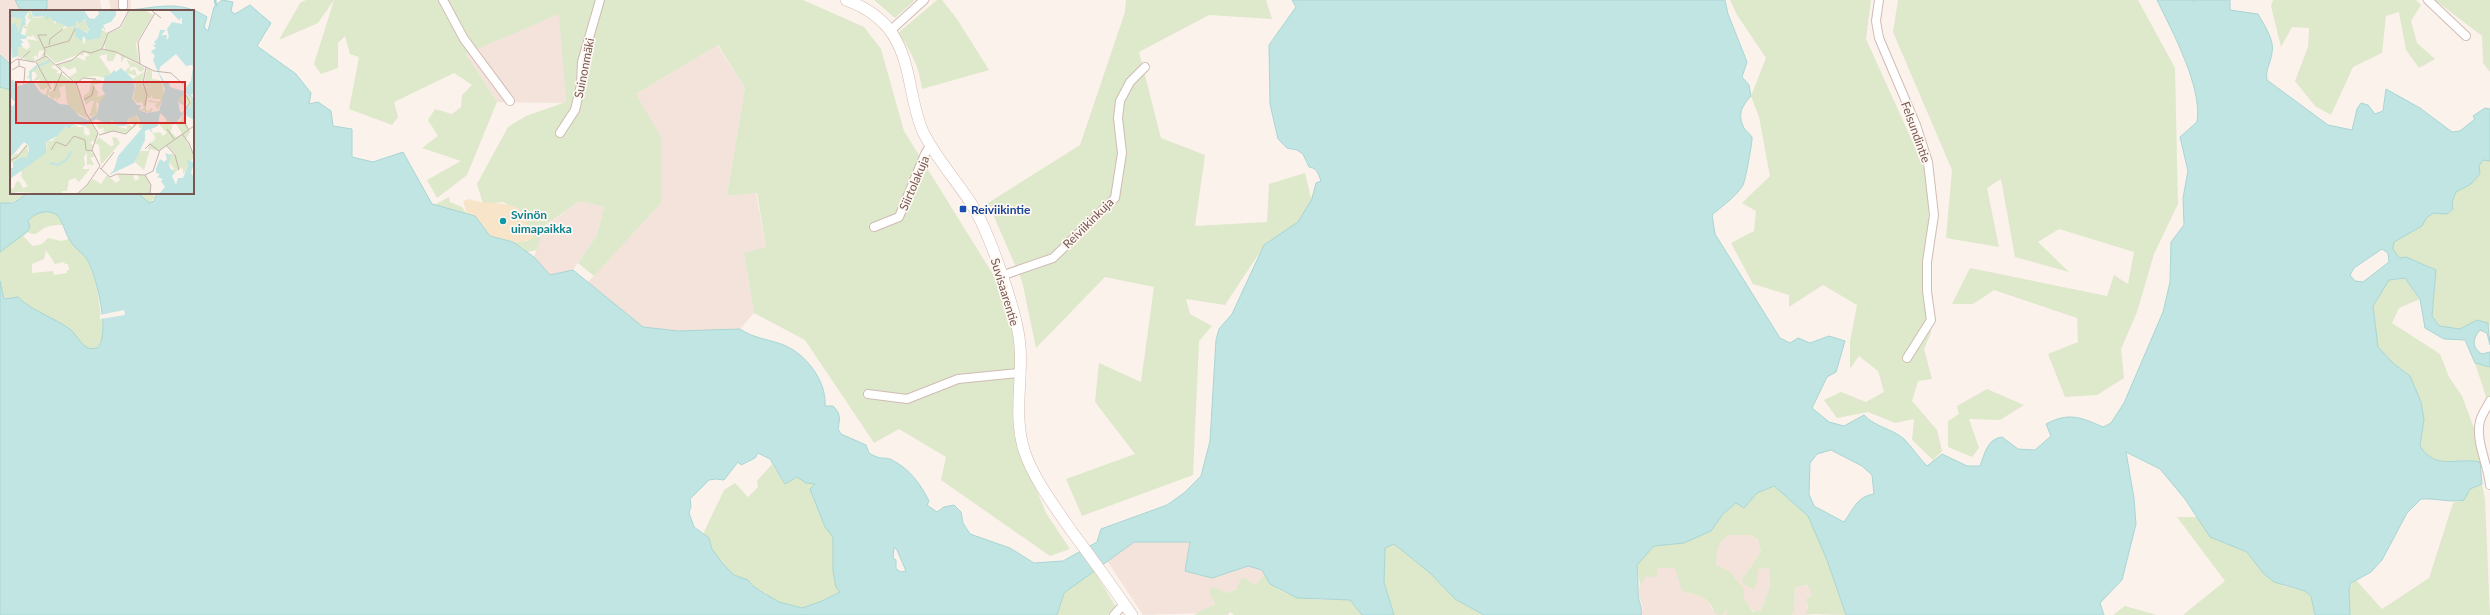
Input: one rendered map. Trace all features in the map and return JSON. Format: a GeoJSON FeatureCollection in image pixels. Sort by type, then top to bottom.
{"type":"FeatureCollection","features":[{"type":"Feature","properties":{"kind":"street"},"geometry":{"type":"LineString","coordinates":[[443,0],[464,39],[510,101]]}},
{"type":"Feature","properties":{"kind":"street","name":"Suinonmäki"},"geometry":{"type":"LineString","coordinates":[[560,133],[575,110],[581,85],[582,62],[600,0]]}},
{"type":"Feature","properties":{"kind":"street","name":"Suvisaarentie"},"geometry":{"type":"LineString","coordinates":[[846,0],[872,13],[890,31],[905,58],[918,117],[930,146],[974,208],[1001,276],[1018,331],[1018,419],[1025,452],[1042,488],[1132,615]]}},
{"type":"Feature","properties":{"kind":"street"},"geometry":{"type":"LineString","coordinates":[[890,31],[924,0]]}},
{"type":"Feature","properties":{"kind":"street","name":"Felsundintie"},"geometry":{"type":"LineString","coordinates":[[1878,0],[1876,22],[1879,38],[1916,125],[1928,162],[1932,188],[1934,215],[1927,262],[1927,284],[1931,320],[1907,358]]}},
{"type":"Feature","properties":{"kind":"street"},"geometry":{"type":"LineString","coordinates":[[2428,0],[2466,36]]}},
{"type":"Feature","properties":{"kind":"street","name":"Reiviikinkuja"},"geometry":{"type":"LineString","coordinates":[[1001,276],[1053,258],[1115,198],[1122,153],[1118,118],[1120,101],[1130,82],[1146,67]]}},
{"type":"Feature","properties":{"kind":"street","name":"Siirtolakuja"},"geometry":{"type":"LineString","coordinates":[[874,227],[899,217],[925,154],[930,146]]}},
{"type":"Feature","properties":{"kind":"street"},"geometry":{"type":"LineString","coordinates":[[868,394],[907,399],[958,378],[1019,373]]}},
{"type":"Feature","properties":{"kind":"street"},"geometry":{"type":"LineString","coordinates":[[2490,401],[2480,420],[2479,434],[2488,470],[2490,485]]}},
{"type":"Feature","properties":{"kind":"street"},"geometry":{"type":"LineString","coordinates":[[1114,615],[1124,604]]}},
{"type":"Feature","properties":{"kind":"shaded area"},"geometry":{"type":"Polygon","coordinates":[[[0,0],[100,0],[102,10],[10,10],[10,64],[0,55],[0,0]]]}},
{"type":"Feature","properties":{"kind":"shaded area"},"geometry":{"type":"Polygon","coordinates":[[[109,0],[131,0],[130,10],[111,10],[109,0]]]}},
{"type":"Feature","properties":{"kind":"shaded area"},"geometry":{"type":"Polygon","coordinates":[[[560,13],[566,103],[497,102],[466,54],[560,13]]]}},
{"type":"Feature","properties":{"kind":"shaded area"},"geometry":{"type":"Polygon","coordinates":[[[717,45],[745,88],[727,196],[756,193],[766,247],[744,254],[754,313],[740,329],[678,331],[643,327],[588,282],[661,203],[661,137],[635,95],[717,45]]]}},
{"type":"Feature","properties":{"kind":"shaded area"},"geometry":{"type":"Polygon","coordinates":[[[580,201],[604,207],[597,235],[573,270],[550,275],[534,257],[544,227],[580,201]]]}},
{"type":"Feature","properties":{"kind":"shaded area"},"geometry":{"type":"Polygon","coordinates":[[[1729,535],[1749,535],[1758,539],[1761,552],[1742,579],[1757,581],[1757,569],[1769,568],[1770,586],[1761,610],[1754,612],[1721,568],[1716,565],[1717,549],[1720,541],[1729,535]]]}},
{"type":"Feature","properties":{"kind":"shaded area"},"geometry":{"type":"Polygon","coordinates":[[[1134,542],[1190,542],[1185,571],[1248,566],[1262,570],[1265,574],[1255,585],[1245,578],[1237,589],[1227,593],[1202,613],[1143,615],[1107,561],[1134,542]]]}},
{"type":"Feature","properties":{"kind":"shaded area"},"geometry":{"type":"Polygon","coordinates":[[[1658,568],[1675,568],[1688,593],[1700,596],[1710,603],[1712,610],[1727,609],[1726,615],[1641,615],[1643,608],[1638,593],[1640,584],[1643,583],[1645,575],[1658,568]]]}},
{"type":"Feature","properties":{"kind":"shaded area"},"geometry":{"type":"Polygon","coordinates":[[[1809,585],[1812,596],[1806,603],[1808,609],[1807,614],[1813,615],[1791,615],[1794,613],[1795,587],[1809,585]]]}},
{"type":"Feature","properties":{"kind":"green space"},"geometry":{"type":"Polygon","coordinates":[[[306,0],[334,0],[318,23],[279,40],[300,3],[306,0]]]}},
{"type":"Feature","properties":{"kind":"green space"},"geometry":{"type":"Polygon","coordinates":[[[334,0],[803,0],[864,27],[881,49],[904,131],[999,284],[1017,342],[1014,435],[1046,513],[1070,549],[1050,556],[941,480],[946,457],[899,429],[874,443],[805,340],[754,313],[744,253],[766,247],[757,193],[727,196],[745,88],[718,45],[636,94],[661,137],[661,203],[594,276],[578,263],[597,235],[604,207],[580,201],[544,226],[537,250],[527,252],[513,242],[528,241],[522,212],[503,202],[483,204],[477,184],[508,127],[526,116],[566,102],[559,14],[466,54],[497,102],[467,175],[437,198],[427,180],[461,161],[422,148],[438,136],[428,120],[435,109],[452,114],[461,107],[462,95],[472,85],[454,73],[394,102],[398,117],[392,125],[349,109],[359,57],[350,54],[345,36],[338,43],[338,68],[321,74],[314,64],[334,0]]]}},
{"type":"Feature","properties":{"kind":"green space"},"geometry":{"type":"Polygon","coordinates":[[[874,0],[915,0],[895,18],[874,0]]]}},
{"type":"Feature","properties":{"kind":"green space"},"geometry":{"type":"Polygon","coordinates":[[[937,0],[942,0],[957,19],[989,70],[922,89],[919,73],[914,59],[898,33],[937,0]]]}},
{"type":"Feature","properties":{"kind":"green space"},"geometry":{"type":"Polygon","coordinates":[[[1126,0],[1266,0],[1272,19],[1209,15],[1139,52],[1161,138],[1205,155],[1195,226],[1267,222],[1269,184],[1305,173],[1311,198],[1316,183],[1339,204],[1232,314],[1262,249],[1225,305],[1186,299],[1190,314],[1212,326],[1199,341],[1193,475],[1082,516],[1066,479],[1135,454],[1095,402],[1099,363],[1141,382],[1154,287],[1105,277],[1036,348],[1022,281],[988,203],[1080,145],[1125,12],[1126,0]]]}},
{"type":"Feature","properties":{"kind":"green space"},"geometry":{"type":"Polygon","coordinates":[[[1730,0],[1871,0],[1866,39],[1929,178],[1928,281],[1931,333],[1924,349],[1932,379],[1918,381],[1912,401],[1937,430],[1942,451],[1933,460],[1912,440],[1914,419],[1895,423],[1868,412],[1837,418],[1824,400],[1841,392],[1866,402],[1884,392],[1878,371],[1859,356],[1850,369],[1850,341],[1857,305],[1823,285],[1789,307],[1789,295],[1753,284],[1731,243],[1754,231],[1756,211],[1742,203],[1770,176],[1759,117],[1751,96],[1766,58],[1737,15],[1730,0]]]}},
{"type":"Feature","properties":{"kind":"green space"},"geometry":{"type":"Polygon","coordinates":[[[1898,0],[2138,0],[2175,68],[2178,204],[2154,254],[2137,312],[2121,349],[2124,378],[2097,395],[2065,397],[2048,354],[2078,342],[2077,318],[1994,290],[1973,304],[1952,304],[1970,268],[2107,296],[2114,275],[2128,284],[2134,252],[2059,229],[2038,242],[2069,272],[2015,257],[2001,179],[1987,188],[1999,247],[1946,238],[1952,170],[1893,32],[1898,0]]]}},
{"type":"Feature","properties":{"kind":"green space"},"geometry":{"type":"Polygon","coordinates":[[[2273,0],[2416,0],[2421,5],[2411,21],[2417,43],[2435,59],[2419,68],[2406,50],[2399,12],[2386,16],[2382,53],[2353,67],[2331,115],[2315,106],[2295,81],[2308,47],[2309,28],[2292,27],[2281,47],[2271,6],[2273,0]]]}},
{"type":"Feature","properties":{"kind":"green space"},"geometry":{"type":"Polygon","coordinates":[[[2435,0],[2490,0],[2490,72],[2483,63],[2482,36],[2435,0]]]}},
{"type":"Feature","properties":{"kind":"green space"},"geometry":{"type":"Polygon","coordinates":[[[0,87],[10,90],[10,194],[26,194],[0,209],[0,87]]]}},
{"type":"Feature","properties":{"kind":"green space"},"geometry":{"type":"Polygon","coordinates":[[[2483,160],[2490,161],[2490,326],[2488,323],[2477,320],[2460,329],[2439,326],[2432,316],[2436,270],[2416,261],[2399,258],[2393,249],[2394,242],[2422,226],[2427,217],[2434,212],[2447,214],[2453,209],[2452,202],[2456,192],[2471,184],[2480,174],[2479,166],[2483,160]]]}},
{"type":"Feature","properties":{"kind":"green space"},"geometry":{"type":"Polygon","coordinates":[[[139,194],[152,194],[156,197],[149,203],[139,194]]]}},
{"type":"Feature","properties":{"kind":"green space"},"geometry":{"type":"Polygon","coordinates":[[[449,197],[450,202],[462,207],[467,214],[434,205],[449,197]]]}},
{"type":"Feature","properties":{"kind":"green space"},"geometry":{"type":"Polygon","coordinates":[[[42,212],[55,213],[64,225],[49,226],[36,234],[31,234],[28,232],[23,236],[33,246],[42,244],[48,238],[61,241],[69,239],[87,258],[96,283],[104,335],[97,348],[92,349],[83,346],[71,330],[38,312],[33,316],[3,297],[0,281],[0,252],[7,246],[8,236],[32,216],[42,212]],[[46,250],[44,259],[32,264],[32,273],[53,271],[54,275],[67,273],[67,270],[69,270],[68,264],[65,264],[64,262],[55,264],[46,250]]]}},
{"type":"Feature","properties":{"kind":"green space"},"geometry":{"type":"Polygon","coordinates":[[[2405,278],[2420,299],[2399,308],[2392,323],[2440,354],[2449,377],[2462,396],[2475,431],[2480,462],[2439,461],[2426,454],[2420,446],[2424,419],[2410,376],[2394,364],[2378,347],[2373,306],[2389,279],[2405,278]]]}},
{"type":"Feature","properties":{"kind":"green space"},"geometry":{"type":"Polygon","coordinates":[[[2475,363],[2490,367],[2490,409],[2475,363]]]}},
{"type":"Feature","properties":{"kind":"green space"},"geometry":{"type":"Polygon","coordinates":[[[1987,389],[2024,405],[2000,420],[1969,419],[1979,448],[1972,457],[1948,447],[1948,421],[1959,414],[1957,406],[1987,389]]]}},
{"type":"Feature","properties":{"kind":"green space"},"geometry":{"type":"Polygon","coordinates":[[[772,464],[785,484],[813,469],[854,575],[831,605],[781,615],[766,593],[754,587],[748,580],[734,575],[723,564],[712,549],[709,538],[703,534],[724,490],[735,483],[748,497],[758,487],[757,481],[772,464]]]}},
{"type":"Feature","properties":{"kind":"green space"},"geometry":{"type":"Polygon","coordinates":[[[2482,484],[2485,499],[2490,615],[2350,615],[2349,589],[2355,579],[2382,609],[2429,578],[2453,503],[2464,500],[2470,489],[2482,484]]]}},
{"type":"Feature","properties":{"kind":"green space"},"geometry":{"type":"Polygon","coordinates":[[[1774,486],[1808,516],[1827,560],[1846,615],[1806,614],[1808,609],[1806,599],[1812,596],[1808,585],[1795,587],[1794,613],[1791,615],[1726,615],[1727,609],[1721,615],[1715,612],[1711,604],[1706,600],[1699,596],[1682,591],[1675,568],[1658,568],[1657,575],[1654,578],[1646,575],[1643,583],[1640,584],[1637,565],[1654,546],[1684,543],[1711,531],[1723,514],[1736,503],[1744,508],[1757,493],[1774,486]],[[1729,535],[1721,542],[1717,551],[1716,565],[1730,572],[1744,589],[1744,598],[1753,612],[1761,610],[1770,586],[1769,568],[1758,569],[1757,581],[1754,589],[1743,584],[1742,579],[1761,552],[1758,539],[1749,535],[1729,535]]]}},
{"type":"Feature","properties":{"kind":"green space"},"geometry":{"type":"Polygon","coordinates":[[[2177,517],[2198,517],[2210,537],[2247,552],[2263,573],[2284,586],[2305,591],[2311,596],[2315,615],[2183,615],[2225,581],[2177,517]]]}},
{"type":"Feature","properties":{"kind":"green space"},"geometry":{"type":"Polygon","coordinates":[[[1394,544],[1430,573],[1455,599],[1484,615],[1394,615],[1384,582],[1385,548],[1394,544]]]}},
{"type":"Feature","properties":{"kind":"green space"},"geometry":{"type":"Polygon","coordinates":[[[1094,571],[1121,615],[1057,615],[1064,593],[1094,571]]]}},
{"type":"Feature","properties":{"kind":"green space"},"geometry":{"type":"Polygon","coordinates":[[[1265,574],[1272,584],[1281,591],[1303,598],[1350,600],[1362,615],[1234,615],[1230,612],[1228,615],[1194,615],[1215,604],[1209,591],[1213,587],[1227,593],[1237,589],[1240,580],[1245,578],[1255,585],[1265,574]]]}},
{"type":"Feature","properties":{"kind":"green space"},"geometry":{"type":"Polygon","coordinates":[[[2125,606],[2157,615],[2113,615],[2125,606]]]}},
{"type":"Feature","properties":{"kind":"sand","name":"Svinön uimapaikka"},"geometry":{"type":"Polygon","coordinates":[[[469,199],[507,205],[521,211],[528,217],[527,224],[535,237],[530,240],[519,242],[490,237],[475,216],[467,214],[463,201],[469,199]]]}},
{"type":"Feature","properties":{"kind":"water"},"geometry":{"type":"Polygon","coordinates":[[[15,0],[47,0],[47,8],[44,10],[20,10],[15,0]]]}},
{"type":"Feature","properties":{"kind":"water"},"geometry":{"type":"Polygon","coordinates":[[[222,0],[233,2],[231,11],[235,14],[250,5],[271,23],[257,46],[296,74],[311,93],[309,104],[318,102],[331,111],[333,126],[352,129],[352,157],[373,162],[403,152],[432,204],[475,216],[490,236],[513,242],[534,257],[550,275],[573,270],[643,327],[678,331],[740,329],[755,336],[790,348],[813,369],[825,396],[825,406],[833,406],[839,414],[838,429],[841,434],[866,445],[869,453],[879,458],[890,459],[904,468],[910,473],[922,489],[929,501],[927,505],[937,512],[944,507],[954,505],[961,512],[963,523],[970,534],[1010,548],[1034,563],[1063,561],[1097,542],[1101,529],[1167,505],[1184,493],[1201,476],[1210,441],[1216,340],[1219,329],[1232,314],[1264,245],[1298,222],[1312,199],[1316,183],[1321,181],[1316,170],[1309,167],[1303,154],[1297,150],[1287,148],[1278,139],[1270,104],[1269,45],[1296,7],[1292,0],[1725,0],[1728,14],[1747,62],[1742,77],[1749,85],[1751,96],[1743,107],[1741,118],[1744,128],[1752,137],[1752,140],[1743,185],[1733,197],[1712,215],[1715,234],[1780,338],[1790,343],[1798,338],[1810,343],[1829,336],[1845,341],[1836,372],[1827,377],[1812,408],[1829,422],[1844,426],[1864,415],[1873,422],[1894,432],[1904,439],[1927,466],[1942,454],[1967,466],[1980,466],[1987,447],[1997,438],[2002,437],[2018,449],[2035,450],[2051,436],[2046,424],[2061,418],[2074,417],[2081,418],[2103,427],[2111,423],[2124,403],[2163,312],[2170,282],[2171,242],[2184,225],[2183,198],[2188,171],[2180,137],[2197,122],[2198,108],[2191,77],[2178,43],[2157,0],[2193,0],[2194,2],[2195,0],[2230,0],[2230,10],[2258,14],[2268,33],[2273,48],[2267,73],[2267,80],[2328,125],[2352,130],[2357,109],[2361,103],[2368,105],[2375,114],[2383,111],[2386,89],[2420,108],[2452,132],[2460,131],[2475,119],[2473,116],[2485,108],[2490,109],[2490,161],[2483,160],[2479,166],[2480,174],[2471,184],[2456,192],[2452,202],[2453,209],[2447,214],[2434,213],[2427,217],[2422,226],[2394,242],[2393,249],[2399,258],[2406,257],[2436,270],[2432,316],[2439,326],[2460,329],[2477,320],[2488,323],[2490,345],[2487,333],[2480,330],[2477,333],[2474,343],[2476,349],[2482,354],[2490,352],[2490,367],[2475,363],[2465,340],[2444,339],[2425,328],[2420,299],[2405,278],[2389,280],[2373,306],[2378,347],[2394,364],[2410,376],[2421,402],[2424,419],[2420,446],[2426,454],[2439,461],[2480,462],[2482,484],[2470,489],[2464,500],[2453,501],[2421,499],[2407,513],[2382,560],[2371,572],[2351,583],[2349,589],[2350,615],[2315,615],[2311,596],[2305,591],[2274,582],[2263,573],[2247,552],[2210,537],[2185,499],[2160,469],[2126,452],[2134,498],[2136,524],[2122,580],[2100,603],[2104,615],[1846,615],[1827,560],[1808,516],[1774,486],[1757,493],[1744,508],[1736,503],[1723,514],[1711,531],[1684,543],[1654,546],[1637,565],[1638,596],[1641,615],[1484,615],[1455,599],[1430,573],[1394,544],[1385,548],[1384,582],[1394,615],[1362,615],[1350,600],[1297,598],[1270,584],[1262,570],[1248,566],[1212,578],[1185,571],[1190,542],[1134,542],[1064,593],[1057,615],[0,615],[0,281],[4,299],[18,297],[30,307],[58,321],[71,330],[88,348],[97,348],[101,342],[103,320],[99,294],[92,271],[87,260],[69,239],[57,215],[50,212],[42,212],[34,215],[28,221],[30,227],[28,231],[0,252],[0,203],[13,203],[26,194],[139,194],[149,203],[154,201],[157,194],[194,194],[194,11],[207,17],[204,27],[208,31],[214,7],[222,0]],[[2382,249],[2354,268],[2350,275],[2355,281],[2363,282],[2389,262],[2388,253],[2382,249]],[[1831,450],[1817,454],[1810,463],[1809,494],[1814,506],[1844,522],[1859,501],[1868,495],[1874,494],[1872,475],[1862,466],[1831,450]],[[758,453],[755,458],[741,465],[738,462],[724,480],[709,480],[690,499],[691,506],[689,513],[694,527],[709,538],[712,549],[723,564],[734,575],[748,580],[754,587],[779,602],[802,608],[822,601],[840,592],[836,587],[833,571],[833,537],[825,527],[810,489],[815,484],[806,483],[797,477],[785,484],[770,459],[758,453]],[[894,547],[893,558],[896,560],[896,569],[901,572],[906,571],[897,550],[894,547]]]}},
{"type":"Feature","properties":{"kind":"water"},"geometry":{"type":"Polygon","coordinates":[[[160,6],[188,8],[192,10],[130,10],[160,6]]]}},
{"type":"Feature","properties":{"kind":"water"},"geometry":{"type":"Polygon","coordinates":[[[0,55],[10,64],[10,90],[0,87],[0,55]]]}},
{"type":"Feature","properties":{"kind":"pier"},"geometry":{"type":"Polygon","coordinates":[[[124,310],[125,315],[100,319],[100,315],[124,310]]]}},
{"type":"Feature","properties":{"kind":"waterway"},"geometry":{"type":"LineString","coordinates":[[215,0],[216,5]]}},
{"type":"Feature","properties":{"kind":"place","name":"Reiviikintie"},"geometry":{"type":"Point","coordinates":[963,209]}},
{"type":"Feature","properties":{"kind":"place","name":"Svinön uimapaikka"},"geometry":{"type":"Point","coordinates":[503,221]}}]}
